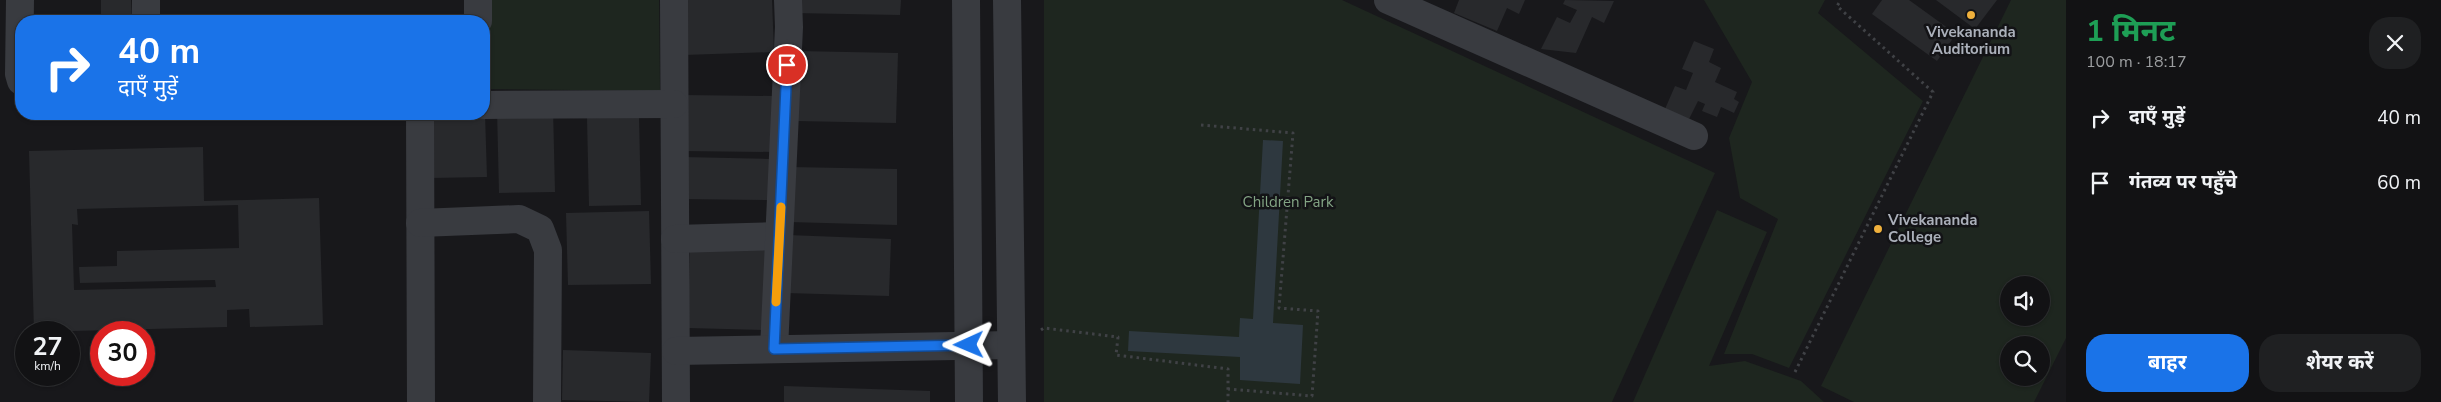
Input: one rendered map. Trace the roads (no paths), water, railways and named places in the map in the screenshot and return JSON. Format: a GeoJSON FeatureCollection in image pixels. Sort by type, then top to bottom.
{"type":"FeatureCollection","features":[{"type":"Feature","properties":{"kind":"street"},"geometry":{"type":"LineString","coordinates":[[20,0],[20,15]]}},
{"type":"Feature","properties":{"kind":"street"},"geometry":{"type":"LineString","coordinates":[[146,0],[146,15]]}},
{"type":"Feature","properties":{"kind":"street"},"geometry":{"type":"LineString","coordinates":[[478,0],[478,15]]}},
{"type":"Feature","properties":{"kind":"street"},"geometry":{"type":"LineString","coordinates":[[674,0],[676,402]]}},
{"type":"Feature","properties":{"kind":"street"},"geometry":{"type":"LineString","coordinates":[[774,349],[789,27],[788,0]]}},
{"type":"Feature","properties":{"kind":"street"},"geometry":{"type":"LineString","coordinates":[[966,0],[969,402]]}},
{"type":"Feature","properties":{"kind":"street"},"geometry":{"type":"LineString","coordinates":[[1007,0],[1012,402]]}},
{"type":"Feature","properties":{"kind":"street"},"geometry":{"type":"LineString","coordinates":[[1388,0],[1694,136]]}},
{"type":"Feature","properties":{"kind":"street"},"geometry":{"type":"LineString","coordinates":[[490,105],[674,104]]}},
{"type":"Feature","properties":{"kind":"street"},"geometry":{"type":"LineString","coordinates":[[420,120],[421,402]]}},
{"type":"Feature","properties":{"kind":"street"},"geometry":{"type":"LineString","coordinates":[[420,223],[519,219],[540,229],[548,250],[547,402]]}},
{"type":"Feature","properties":{"kind":"street"},"geometry":{"type":"LineString","coordinates":[[675,240],[779,236]]}},
{"type":"Feature","properties":{"kind":"street"},"geometry":{"type":"LineString","coordinates":[[676,351],[1011,344]]}},
{"type":"Feature","properties":{"kind":"place","name":"Vivekananda Auditorium"},"geometry":{"type":"Point","coordinates":[1971,15]}},
{"type":"Feature","properties":{"kind":"place","name":"Vivekananda College"},"geometry":{"type":"Point","coordinates":[1878,229]}},
{"type":"Feature","properties":{"kind":"park label","name":"Children Park"},"geometry":{"type":"Point","coordinates":[1288,202]}}]}
